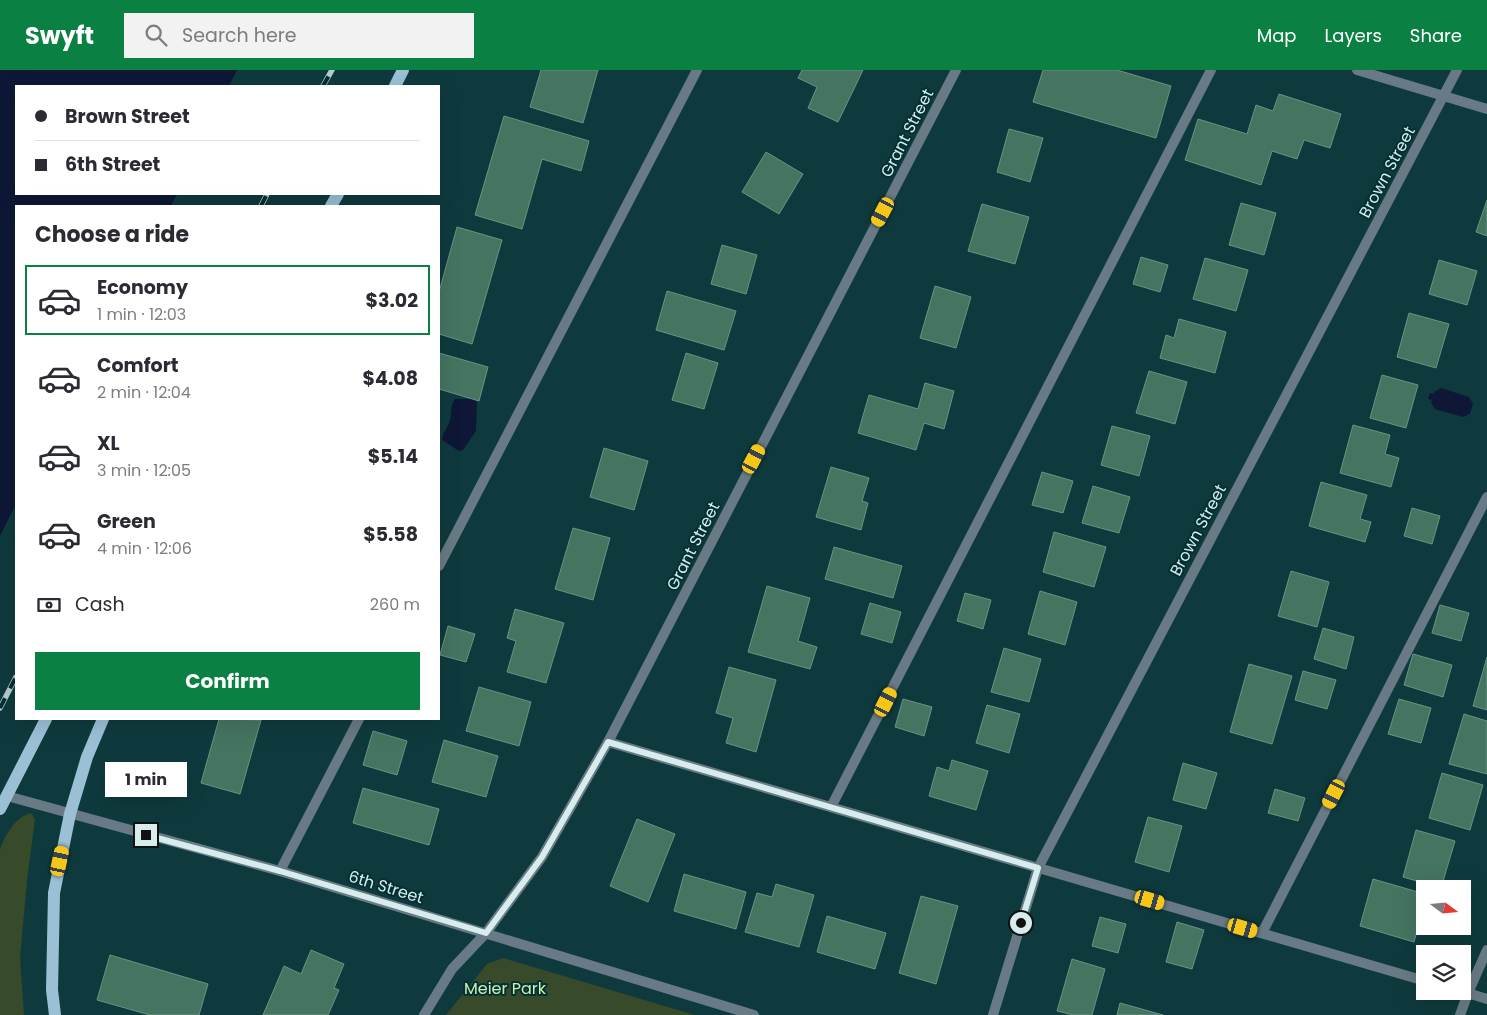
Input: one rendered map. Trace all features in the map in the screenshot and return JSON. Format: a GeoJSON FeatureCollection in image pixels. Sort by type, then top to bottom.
{"type":"FeatureCollection","features":[{"type":"Feature","properties":{"kind":"main road"},"geometry":{"type":"LineString","coordinates":[[396,85],[403,70]]}},
{"type":"Feature","properties":{"kind":"main road"},"geometry":{"type":"LineString","coordinates":[[0,809],[45,720]]}},
{"type":"Feature","properties":{"kind":"main road"},"geometry":{"type":"LineString","coordinates":[[55,1015],[52,990],[54,893],[70,814],[87,757],[103,720]]}},
{"type":"Feature","properties":{"kind":"street"},"geometry":{"type":"LineString","coordinates":[[440,564],[697,70]]}},
{"type":"Feature","properties":{"kind":"street","name":"Grant Street"},"geometry":{"type":"LineString","coordinates":[[424,1015],[452,969],[486,933],[542,857],[608,742],[956,70]]}},
{"type":"Feature","properties":{"kind":"street"},"geometry":{"type":"LineString","coordinates":[[831,807],[1211,70]]}},
{"type":"Feature","properties":{"kind":"street"},"geometry":{"type":"LineString","coordinates":[[1357,70],[1487,109]]}},
{"type":"Feature","properties":{"kind":"street","name":"Brown Street"},"geometry":{"type":"LineString","coordinates":[[992,1015],[1038,868],[1457,70]]}},
{"type":"Feature","properties":{"kind":"street"},"geometry":{"type":"LineString","coordinates":[[1262,933],[1487,497]]}},
{"type":"Feature","properties":{"kind":"street"},"geometry":{"type":"LineString","coordinates":[[280,871],[358,720]]}},
{"type":"Feature","properties":{"kind":"street"},"geometry":{"type":"LineString","coordinates":[[608,742],[1416,978]]}},
{"type":"Feature","properties":{"kind":"street","name":"6th Street"},"geometry":{"type":"LineString","coordinates":[[7,796],[280,871],[754,1015]]}},
{"type":"Feature","properties":{"kind":"street"},"geometry":{"type":"LineString","coordinates":[[1471,979],[1487,950]]}},
{"type":"Feature","properties":{"kind":"street"},"geometry":{"type":"LineString","coordinates":[[1471,994],[1487,999]]}},
{"type":"Feature","properties":{"kind":"street"},"geometry":{"type":"LineString","coordinates":[[1460,1015],[1463,1000]]}},
{"type":"Feature","properties":{"kind":"green space"},"geometry":{"type":"Polygon","coordinates":[[[31,813],[35,819],[20,958],[24,1015],[0,1015],[0,849],[8,832],[16,822],[31,813]]]}},
{"type":"Feature","properties":{"kind":"green space","name":"Meier Park"},"geometry":{"type":"Polygon","coordinates":[[[503,958],[695,1015],[446,1015],[487,964],[503,958]]]}},
{"type":"Feature","properties":{"kind":"water"},"geometry":{"type":"Polygon","coordinates":[[[0,70],[237,70],[230,85],[15,85],[15,195],[176,195],[172,205],[15,205],[15,506],[0,536],[0,70]]]}},
{"type":"Feature","properties":{"kind":"water"},"geometry":{"type":"Polygon","coordinates":[[[1441,388],[1469,397],[1473,404],[1470,414],[1463,417],[1435,409],[1431,403],[1432,400],[1428,399],[1430,393],[1434,394],[1434,392],[1441,388]]]}},
{"type":"Feature","properties":{"kind":"water"},"geometry":{"type":"Polygon","coordinates":[[[455,399],[473,399],[477,402],[476,431],[463,450],[459,451],[442,440],[450,420],[455,399]]]}},
{"type":"Feature","properties":{"kind":"building"},"geometry":{"type":"Polygon","coordinates":[[[541,70],[598,70],[583,123],[530,107],[541,70]]]}},
{"type":"Feature","properties":{"kind":"building"},"geometry":{"type":"Polygon","coordinates":[[[802,70],[863,70],[838,122],[808,108],[817,87],[798,78],[802,70]]]}},
{"type":"Feature","properties":{"kind":"building"},"geometry":{"type":"Polygon","coordinates":[[[1043,70],[1117,70],[1171,86],[1156,138],[1033,102],[1043,70]]]}},
{"type":"Feature","properties":{"kind":"building"},"geometry":{"type":"Polygon","coordinates":[[[1279,94],[1341,114],[1330,148],[1304,140],[1297,159],[1272,151],[1261,185],[1185,160],[1198,119],[1247,134],[1256,105],[1273,111],[1279,94]]]}},
{"type":"Feature","properties":{"kind":"building"},"geometry":{"type":"Polygon","coordinates":[[[504,116],[589,141],[581,171],[542,159],[522,229],[475,215],[504,116]]]}},
{"type":"Feature","properties":{"kind":"building"},"geometry":{"type":"Polygon","coordinates":[[[1009,129],[1043,138],[1030,182],[997,172],[1009,129]]]}},
{"type":"Feature","properties":{"kind":"building"},"geometry":{"type":"Polygon","coordinates":[[[766,152],[803,174],[779,214],[742,192],[766,152]]]}},
{"type":"Feature","properties":{"kind":"building"},"geometry":{"type":"Polygon","coordinates":[[[1487,200],[1487,236],[1476,232],[1487,200]]]}},
{"type":"Feature","properties":{"kind":"building"},"geometry":{"type":"Polygon","coordinates":[[[1241,203],[1276,213],[1264,255],[1229,245],[1241,203]]]}},
{"type":"Feature","properties":{"kind":"building"},"geometry":{"type":"Polygon","coordinates":[[[982,204],[1029,217],[1015,264],[968,251],[982,204]]]}},
{"type":"Feature","properties":{"kind":"building"},"geometry":{"type":"Polygon","coordinates":[[[457,227],[502,240],[472,344],[440,334],[440,288],[457,227]]]}},
{"type":"Feature","properties":{"kind":"building"},"geometry":{"type":"Polygon","coordinates":[[[722,245],[757,255],[746,294],[711,284],[722,245]]]}},
{"type":"Feature","properties":{"kind":"building"},"geometry":{"type":"Polygon","coordinates":[[[1141,257],[1168,265],[1160,292],[1133,284],[1141,257]]]}},
{"type":"Feature","properties":{"kind":"building"},"geometry":{"type":"Polygon","coordinates":[[[1205,258],[1248,270],[1236,311],[1193,299],[1205,258]]]}},
{"type":"Feature","properties":{"kind":"building"},"geometry":{"type":"Polygon","coordinates":[[[1439,260],[1477,271],[1467,305],[1429,294],[1439,260]]]}},
{"type":"Feature","properties":{"kind":"building"},"geometry":{"type":"Polygon","coordinates":[[[935,286],[971,297],[956,348],[920,338],[935,286]]]}},
{"type":"Feature","properties":{"kind":"building"},"geometry":{"type":"Polygon","coordinates":[[[667,291],[736,311],[724,350],[656,330],[667,291]]]}},
{"type":"Feature","properties":{"kind":"building"},"geometry":{"type":"Polygon","coordinates":[[[1409,313],[1449,324],[1436,368],[1397,357],[1409,313]]]}},
{"type":"Feature","properties":{"kind":"building"},"geometry":{"type":"Polygon","coordinates":[[[1179,319],[1226,332],[1215,373],[1160,358],[1166,335],[1174,338],[1179,319]]]}},
{"type":"Feature","properties":{"kind":"building"},"geometry":{"type":"Polygon","coordinates":[[[440,353],[488,367],[479,401],[440,389],[440,353]]]}},
{"type":"Feature","properties":{"kind":"building"},"geometry":{"type":"Polygon","coordinates":[[[686,353],[718,363],[704,409],[672,400],[686,353]]]}},
{"type":"Feature","properties":{"kind":"building"},"geometry":{"type":"Polygon","coordinates":[[[1149,371],[1187,382],[1175,424],[1136,413],[1149,371]]]}},
{"type":"Feature","properties":{"kind":"building"},"geometry":{"type":"Polygon","coordinates":[[[1382,375],[1418,385],[1406,428],[1370,418],[1382,375]]]}},
{"type":"Feature","properties":{"kind":"building"},"geometry":{"type":"Polygon","coordinates":[[[925,383],[954,391],[944,429],[924,423],[916,450],[858,433],[869,395],[918,409],[925,383]]]}},
{"type":"Feature","properties":{"kind":"building"},"geometry":{"type":"Polygon","coordinates":[[[1353,425],[1390,435],[1385,454],[1399,458],[1391,487],[1340,473],[1353,425]]]}},
{"type":"Feature","properties":{"kind":"building"},"geometry":{"type":"Polygon","coordinates":[[[1112,426],[1150,436],[1139,476],[1101,465],[1112,426]]]}},
{"type":"Feature","properties":{"kind":"building"},"geometry":{"type":"Polygon","coordinates":[[[604,448],[648,461],[634,510],[590,497],[604,448]]]}},
{"type":"Feature","properties":{"kind":"building"},"geometry":{"type":"Polygon","coordinates":[[[831,467],[869,478],[862,501],[868,503],[861,530],[816,517],[831,467]]]}},
{"type":"Feature","properties":{"kind":"building"},"geometry":{"type":"Polygon","coordinates":[[[1042,472],[1073,481],[1063,513],[1032,505],[1042,472]]]}},
{"type":"Feature","properties":{"kind":"building"},"geometry":{"type":"Polygon","coordinates":[[[1321,482],[1367,495],[1360,519],[1371,522],[1365,542],[1309,526],[1321,482]]]}},
{"type":"Feature","properties":{"kind":"building"},"geometry":{"type":"Polygon","coordinates":[[[1093,486],[1130,497],[1119,533],[1082,523],[1093,486]]]}},
{"type":"Feature","properties":{"kind":"building"},"geometry":{"type":"Polygon","coordinates":[[[1412,508],[1440,516],[1432,544],[1404,536],[1412,508]]]}},
{"type":"Feature","properties":{"kind":"building"},"geometry":{"type":"Polygon","coordinates":[[[573,528],[610,538],[593,600],[555,589],[573,528]]]}},
{"type":"Feature","properties":{"kind":"building"},"geometry":{"type":"Polygon","coordinates":[[[1054,532],[1106,547],[1094,587],[1043,572],[1054,532]]]}},
{"type":"Feature","properties":{"kind":"building"},"geometry":{"type":"Polygon","coordinates":[[[834,547],[902,566],[893,598],[825,579],[834,547]]]}},
{"type":"Feature","properties":{"kind":"building"},"geometry":{"type":"Polygon","coordinates":[[[1291,571],[1329,582],[1317,627],[1278,616],[1291,571]]]}},
{"type":"Feature","properties":{"kind":"building"},"geometry":{"type":"Polygon","coordinates":[[[767,586],[810,598],[798,641],[817,647],[810,669],[748,652],[767,586]]]}},
{"type":"Feature","properties":{"kind":"building"},"geometry":{"type":"Polygon","coordinates":[[[1040,591],[1077,602],[1065,645],[1028,634],[1040,591]]]}},
{"type":"Feature","properties":{"kind":"building"},"geometry":{"type":"Polygon","coordinates":[[[965,593],[991,600],[983,629],[957,621],[965,593]]]}},
{"type":"Feature","properties":{"kind":"building"},"geometry":{"type":"Polygon","coordinates":[[[870,603],[901,612],[892,643],[861,634],[870,603]]]}},
{"type":"Feature","properties":{"kind":"building"},"geometry":{"type":"Polygon","coordinates":[[[1440,605],[1469,613],[1461,641],[1432,633],[1440,605]]]}},
{"type":"Feature","properties":{"kind":"building"},"geometry":{"type":"Polygon","coordinates":[[[515,609],[564,623],[546,683],[507,672],[516,641],[507,638],[515,609]]]}},
{"type":"Feature","properties":{"kind":"building"},"geometry":{"type":"Polygon","coordinates":[[[448,626],[475,634],[466,662],[440,655],[448,626]]]}},
{"type":"Feature","properties":{"kind":"building"},"geometry":{"type":"Polygon","coordinates":[[[1323,628],[1354,637],[1346,669],[1314,659],[1323,628]]]}},
{"type":"Feature","properties":{"kind":"building"},"geometry":{"type":"Polygon","coordinates":[[[1004,648],[1041,659],[1029,702],[991,692],[1004,648]]]}},
{"type":"Feature","properties":{"kind":"building"},"geometry":{"type":"Polygon","coordinates":[[[1413,654],[1452,665],[1443,697],[1404,685],[1413,654]]]}},
{"type":"Feature","properties":{"kind":"building"},"geometry":{"type":"Polygon","coordinates":[[[1487,657],[1487,710],[1473,706],[1487,657]]]}},
{"type":"Feature","properties":{"kind":"building"},"geometry":{"type":"Polygon","coordinates":[[[1249,664],[1292,676],[1272,744],[1230,732],[1249,664]]]}},
{"type":"Feature","properties":{"kind":"building"},"geometry":{"type":"Polygon","coordinates":[[[729,667],[776,680],[756,752],[726,743],[733,718],[716,713],[729,667]]]}},
{"type":"Feature","properties":{"kind":"building"},"geometry":{"type":"Polygon","coordinates":[[[1303,671],[1336,680],[1327,709],[1295,700],[1303,671]]]}},
{"type":"Feature","properties":{"kind":"building"},"geometry":{"type":"Polygon","coordinates":[[[479,687],[531,702],[519,746],[466,731],[479,687]]]}},
{"type":"Feature","properties":{"kind":"building"},"geometry":{"type":"Polygon","coordinates":[[[903,699],[932,707],[924,736],[895,727],[903,699]]]}},
{"type":"Feature","properties":{"kind":"building"},"geometry":{"type":"Polygon","coordinates":[[[1399,699],[1431,708],[1421,743],[1388,734],[1399,699]]]}},
{"type":"Feature","properties":{"kind":"building"},"geometry":{"type":"Polygon","coordinates":[[[987,705],[1020,714],[1009,753],[976,743],[987,705]]]}},
{"type":"Feature","properties":{"kind":"building"},"geometry":{"type":"Polygon","coordinates":[[[1464,714],[1487,721],[1487,774],[1449,764],[1464,714]]]}},
{"type":"Feature","properties":{"kind":"building"},"geometry":{"type":"Polygon","coordinates":[[[219,720],[261,720],[240,794],[201,783],[219,720]]]}},
{"type":"Feature","properties":{"kind":"building"},"geometry":{"type":"Polygon","coordinates":[[[373,731],[407,741],[397,775],[363,765],[373,731]]]}},
{"type":"Feature","properties":{"kind":"building"},"geometry":{"type":"Polygon","coordinates":[[[444,740],[498,756],[486,797],[432,782],[444,740]]]}},
{"type":"Feature","properties":{"kind":"building"},"geometry":{"type":"Polygon","coordinates":[[[952,760],[988,771],[976,810],[929,796],[937,767],[949,771],[952,760]]]}},
{"type":"Feature","properties":{"kind":"building"},"geometry":{"type":"Polygon","coordinates":[[[1183,763],[1217,773],[1206,809],[1173,800],[1183,763]]]}},
{"type":"Feature","properties":{"kind":"building"},"geometry":{"type":"Polygon","coordinates":[[[1442,773],[1483,785],[1470,830],[1429,818],[1442,773]]]}},
{"type":"Feature","properties":{"kind":"building"},"geometry":{"type":"Polygon","coordinates":[[[363,788],[439,809],[429,845],[353,823],[363,788]]]}},
{"type":"Feature","properties":{"kind":"building"},"geometry":{"type":"Polygon","coordinates":[[[1275,789],[1305,798],[1298,821],[1268,813],[1275,789]]]}},
{"type":"Feature","properties":{"kind":"building"},"geometry":{"type":"Polygon","coordinates":[[[1148,817],[1182,826],[1169,872],[1135,862],[1148,817]]]}},
{"type":"Feature","properties":{"kind":"building"},"geometry":{"type":"Polygon","coordinates":[[[637,819],[675,834],[648,902],[610,886],[637,819]]]}},
{"type":"Feature","properties":{"kind":"building"},"geometry":{"type":"Polygon","coordinates":[[[1416,830],[1455,841],[1443,880],[1416,881],[1403,877],[1416,830]]]}},
{"type":"Feature","properties":{"kind":"building"},"geometry":{"type":"Polygon","coordinates":[[[684,874],[746,892],[736,929],[674,911],[684,874]]]}},
{"type":"Feature","properties":{"kind":"building"},"geometry":{"type":"Polygon","coordinates":[[[1373,879],[1416,891],[1416,935],[1414,942],[1360,926],[1373,879]]]}},
{"type":"Feature","properties":{"kind":"building"},"geometry":{"type":"Polygon","coordinates":[[[776,884],[814,895],[799,947],[745,932],[757,893],[772,897],[776,884]]]}},
{"type":"Feature","properties":{"kind":"building"},"geometry":{"type":"Polygon","coordinates":[[[921,896],[958,906],[936,984],[899,973],[921,896]]]}},
{"type":"Feature","properties":{"kind":"building"},"geometry":{"type":"Polygon","coordinates":[[[827,916],[886,933],[875,969],[817,952],[827,916]]]}},
{"type":"Feature","properties":{"kind":"building"},"geometry":{"type":"Polygon","coordinates":[[[1100,917],[1126,924],[1118,953],[1092,946],[1100,917]]]}},
{"type":"Feature","properties":{"kind":"building"},"geometry":{"type":"Polygon","coordinates":[[[1177,922],[1204,930],[1192,969],[1166,962],[1177,922]]]}},
{"type":"Feature","properties":{"kind":"building"},"geometry":{"type":"Polygon","coordinates":[[[311,950],[344,964],[334,988],[339,990],[328,1015],[263,1015],[284,966],[301,974],[311,950]]]}},
{"type":"Feature","properties":{"kind":"building"},"geometry":{"type":"Polygon","coordinates":[[[110,955],[208,984],[199,1015],[150,1015],[97,1000],[110,955]]]}},
{"type":"Feature","properties":{"kind":"building"},"geometry":{"type":"Polygon","coordinates":[[[1072,959],[1105,969],[1092,1015],[1073,1015],[1057,1011],[1072,959]]]}},
{"type":"Feature","properties":{"kind":"building"},"geometry":{"type":"Polygon","coordinates":[[[1120,1003],[1163,1015],[1117,1015],[1120,1003]]]}},
{"type":"Feature","properties":{"kind":"railway"},"geometry":{"type":"LineString","coordinates":[[324,85],[332,70]]}},
{"type":"Feature","properties":{"kind":"railway"},"geometry":{"type":"LineString","coordinates":[[262,205],[266,195]]}},
{"type":"Feature","properties":{"kind":"railway"},"geometry":{"type":"LineString","coordinates":[[0,708],[15,679]]}},
{"type":"Feature","properties":{"kind":"route"},"geometry":{"type":"LineString","coordinates":[[146,835],[280,871],[486,933],[542,857],[608,742],[1038,868],[1021,923]]}}]}
